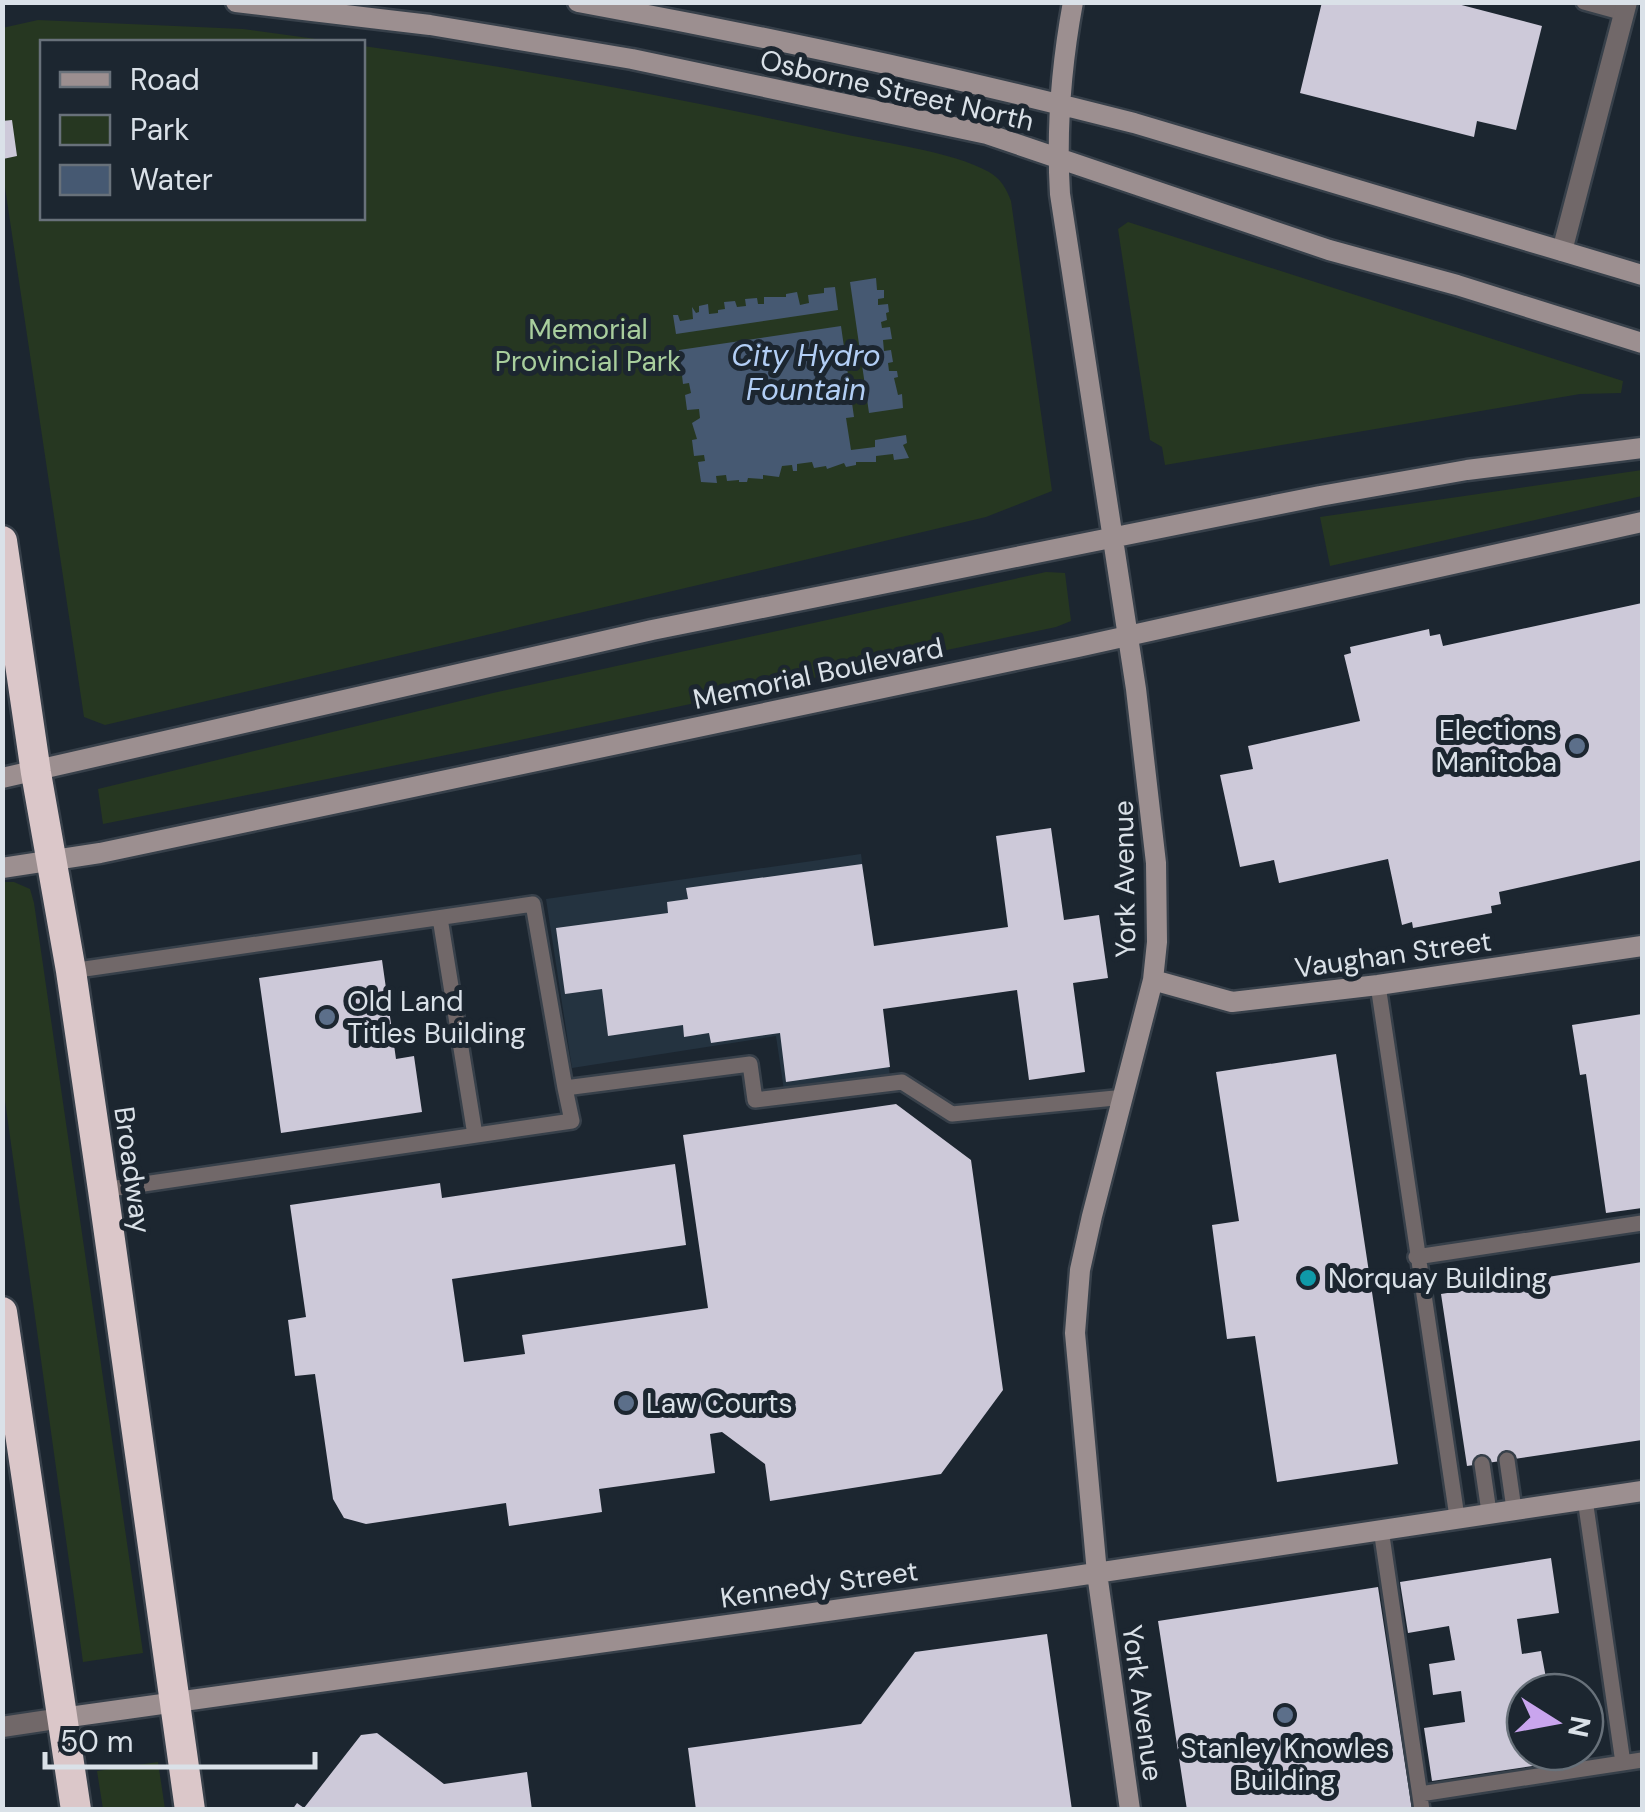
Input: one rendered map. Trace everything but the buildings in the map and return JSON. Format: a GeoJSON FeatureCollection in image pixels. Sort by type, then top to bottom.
{"type":"FeatureCollection","features":[{"type":"Feature","properties":{"kind":"highway","name":"Broadway"},"geometry":{"type":"LineString","coordinates":[[2,542],[103,1190],[190,1810]]}},
{"type":"Feature","properties":{"kind":"highway"},"geometry":{"type":"LineString","coordinates":[[2,1312],[76,1810]]}},
{"type":"Feature","properties":{"kind":"main road","name":"Osborne Street North"},"geometry":{"type":"LineString","coordinates":[[236,2],[430,25],[632,59],[987,134],[1329,250],[1457,284],[1642,343]]}},
{"type":"Feature","properties":{"kind":"main road","name":"Osborne Street North"},"geometry":{"type":"LineString","coordinates":[[578,2],[772,40],[1058,104],[1642,275]]}},
{"type":"Feature","properties":{"kind":"main road","name":"York Avenue"},"geometry":{"type":"LineString","coordinates":[[1073,2],[1058,104],[1060,194],[1146,764],[1156,863],[1153,980],[1092,1216],[1076,1308],[1076,1362],[1097,1573],[1130,1810]]}},
{"type":"Feature","properties":{"kind":"main road"},"geometry":{"type":"LineString","coordinates":[[2,778],[652,630],[1467,470],[1642,448]]}},
{"type":"Feature","properties":{"kind":"main road","name":"Memorial Boulevard"},"geometry":{"type":"LineString","coordinates":[[2,868],[51,862],[1642,522]]}},
{"type":"Feature","properties":{"kind":"main road","name":"Vaughan Street"},"geometry":{"type":"LineString","coordinates":[[1153,980],[1232,1002],[1642,946]]}},
{"type":"Feature","properties":{"kind":"main road","name":"Kennedy Street"},"geometry":{"type":"LineString","coordinates":[[62,1718],[1097,1573],[1642,1490]]}},
{"type":"Feature","properties":{"kind":"street"},"geometry":{"type":"LineString","coordinates":[[1562,251],[1626,8]]}},
{"type":"Feature","properties":{"kind":"street","name":"Kennedy Street"},"geometry":{"type":"LineString","coordinates":[[2,1726],[62,1718]]}},
{"type":"Feature","properties":{"kind":"lane"},"geometry":{"type":"LineString","coordinates":[[1584,2],[1626,8]]}},
{"type":"Feature","properties":{"kind":"lane"},"geometry":{"type":"LineString","coordinates":[[70,970],[532,904],[572,1121],[103,1190]]}},
{"type":"Feature","properties":{"kind":"lane"},"geometry":{"type":"LineString","coordinates":[[440,918],[475,1135]]}},
{"type":"Feature","properties":{"kind":"lane"},"geometry":{"type":"LineString","coordinates":[[1378,985],[1457,1517]]}},
{"type":"Feature","properties":{"kind":"lane"},"geometry":{"type":"LineString","coordinates":[[566,1088],[750,1064],[755,1100],[902,1082],[952,1114],[1124,1097]]}},
{"type":"Feature","properties":{"kind":"lane"},"geometry":{"type":"LineString","coordinates":[[1416,1257],[1642,1223]]}},
{"type":"Feature","properties":{"kind":"lane"},"geometry":{"type":"LineString","coordinates":[[1508,1460],[1514,1509]]}},
{"type":"Feature","properties":{"kind":"lane"},"geometry":{"type":"LineString","coordinates":[[1482,1464],[1489,1512]]}},
{"type":"Feature","properties":{"kind":"lane"},"geometry":{"type":"LineString","coordinates":[[1585,1499],[1622,1764]]}},
{"type":"Feature","properties":{"kind":"lane"},"geometry":{"type":"LineString","coordinates":[[1381,1529],[1421,1802],[1642,1760]]}},
{"type":"Feature","properties":{"kind":"shaded area"},"geometry":{"type":"Polygon","coordinates":[[[861,854],[891,1084],[785,1097],[776,1036],[572,1068],[546,899],[861,854]]]}},
{"type":"Feature","properties":{"kind":"green space","name":"Memorial Provincial Park"},"geometry":{"type":"Polygon","coordinates":[[[38,20],[243,29],[323,40],[40,40],[40,220],[365,220],[365,46],[658,96],[914,148],[989,172],[1005,188],[1011,201],[1052,491],[986,517],[105,725],[84,717],[3,174],[2,28],[38,20]]]}},
{"type":"Feature","properties":{"kind":"green space"},"geometry":{"type":"Polygon","coordinates":[[[1128,222],[1623,381],[1621,393],[1580,394],[1165,465],[1162,447],[1150,440],[1118,229],[1128,222]]]}},
{"type":"Feature","properties":{"kind":"green space"},"geometry":{"type":"Polygon","coordinates":[[[1642,470],[1642,496],[1330,566],[1320,517],[1642,470]]]}},
{"type":"Feature","properties":{"kind":"green space"},"geometry":{"type":"Polygon","coordinates":[[[1046,572],[1065,573],[1071,621],[1056,627],[103,824],[98,789],[493,693],[1046,572]]]}},
{"type":"Feature","properties":{"kind":"green space"},"geometry":{"type":"Polygon","coordinates":[[[3,882],[30,889],[34,903],[143,1653],[83,1662],[3,1086],[3,882]]]}},
{"type":"Feature","properties":{"kind":"green space"},"geometry":{"type":"Polygon","coordinates":[[[158,1762],[165,1809],[103,1809],[97,1771],[158,1762]]]}},
{"type":"Feature","properties":{"kind":"water","name":"City Hydro Fountain"},"geometry":{"type":"Polygon","coordinates":[[[876,278],[877,290],[884,290],[878,305],[888,304],[889,312],[887,320],[881,322],[882,328],[890,327],[892,339],[883,340],[884,351],[891,350],[893,362],[888,363],[889,371],[897,371],[898,377],[894,378],[898,395],[902,394],[903,408],[869,413],[850,282],[876,278]]]}},
{"type":"Feature","properties":{"kind":"water","name":"City Hydro Fountain"},"geometry":{"type":"Polygon","coordinates":[[[835,287],[838,310],[676,334],[673,315],[678,315],[680,321],[693,319],[692,307],[696,313],[699,306],[708,304],[709,314],[718,313],[725,309],[724,302],[746,306],[745,299],[757,298],[758,304],[764,304],[764,297],[786,297],[797,292],[800,305],[809,303],[808,295],[835,287]]]}},
{"type":"Feature","properties":{"kind":"water","name":"City Hydro Fountain"},"geometry":{"type":"Polygon","coordinates":[[[841,326],[854,417],[846,418],[851,450],[875,447],[875,440],[906,435],[907,443],[903,445],[909,458],[894,460],[893,454],[876,456],[876,462],[856,462],[846,467],[844,463],[827,469],[814,468],[812,462],[797,464],[797,471],[793,471],[792,465],[782,466],[779,477],[763,475],[763,479],[739,482],[727,481],[726,475],[716,476],[717,483],[701,482],[698,462],[705,461],[704,455],[694,456],[692,440],[697,439],[692,423],[700,418],[699,409],[687,410],[685,395],[691,393],[689,383],[683,384],[679,350],[841,326]]]}},
{"type":"Feature","properties":{"kind":"place","name":"Elections Manitoba"},"geometry":{"type":"Point","coordinates":[1577,746]}},
{"type":"Feature","properties":{"kind":"place","name":"Old Land Titles Building"},"geometry":{"type":"Point","coordinates":[327,1017]}},
{"type":"Feature","properties":{"kind":"place","name":"Norquay Building"},"geometry":{"type":"Point","coordinates":[1308,1278]}},
{"type":"Feature","properties":{"kind":"place","name":"Law Courts"},"geometry":{"type":"Point","coordinates":[626,1403]}},
{"type":"Feature","properties":{"kind":"place","name":"Stanley Knowles Building"},"geometry":{"type":"Point","coordinates":[1285,1715]}}]}
